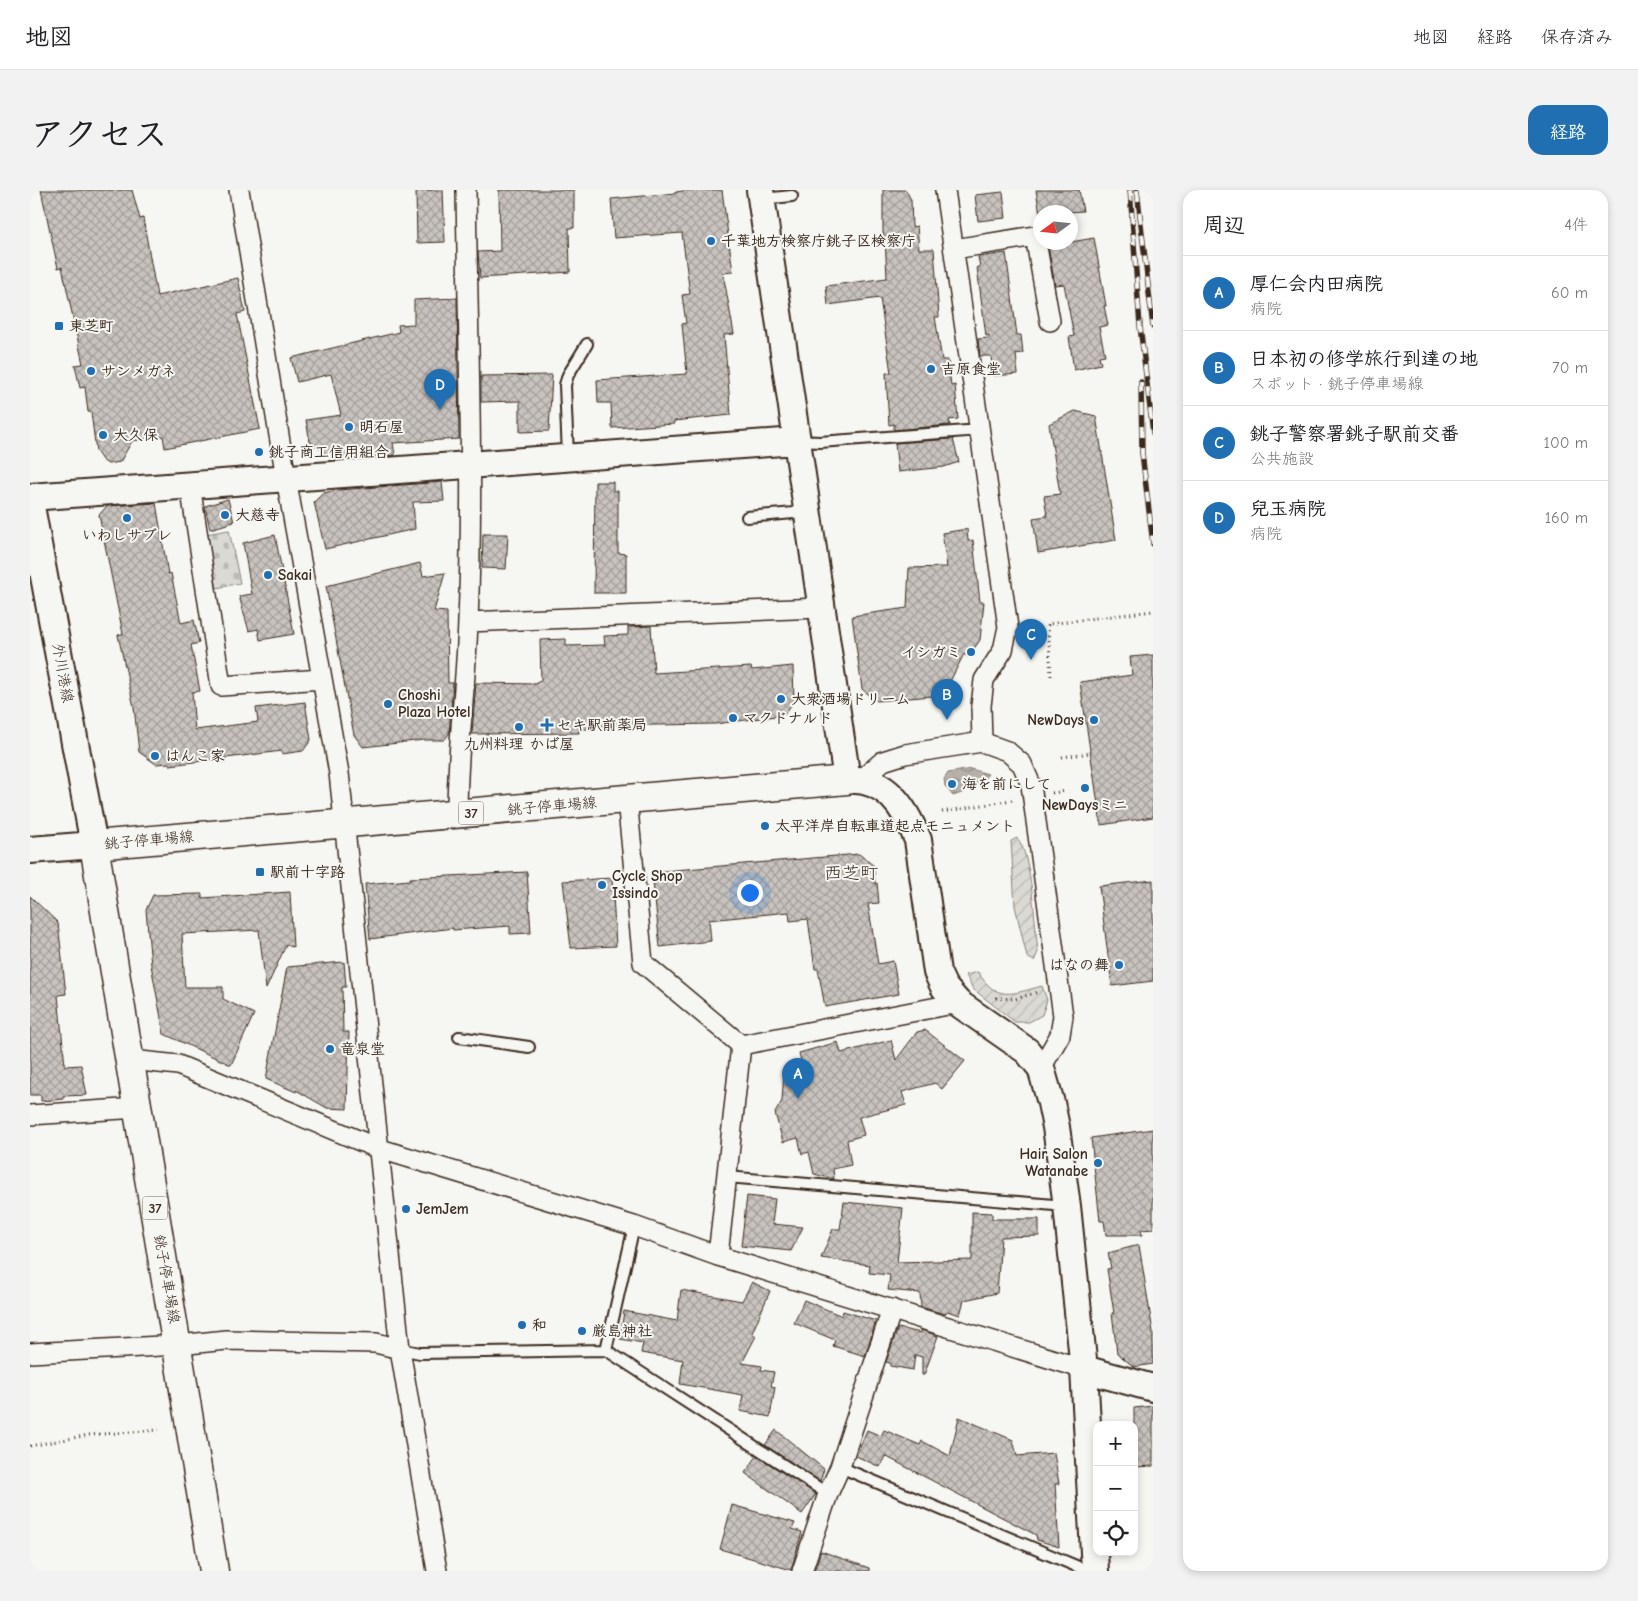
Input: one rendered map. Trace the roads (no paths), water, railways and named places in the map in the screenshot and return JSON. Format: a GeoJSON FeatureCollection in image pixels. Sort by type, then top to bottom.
{"type":"FeatureCollection","features":[{"type":"Feature","properties":{"kind":"main road","name":"銚子停車場線"},"geometry":{"type":"LineString","coordinates":[[214,1571],[179,1346],[94,845],[854,780]]}},
{"type":"Feature","properties":{"kind":"street"},"geometry":{"type":"LineString","coordinates":[[239,190],[286,478],[339,772],[377,1148],[400,1349],[437,1571]]}},
{"type":"Feature","properties":{"kind":"street"},"geometry":{"type":"LineString","coordinates":[[457,814],[457,764],[468,622],[471,464],[466,190]]}},
{"type":"Feature","properties":{"kind":"street"},"geometry":{"type":"LineString","coordinates":[[945,190],[1008,628],[1004,650],[984,680],[981,706],[982,742]]}},
{"type":"Feature","properties":{"kind":"street"},"geometry":{"type":"LineString","coordinates":[[761,195],[820,608],[854,780]]}},
{"type":"Feature","properties":{"kind":"street"},"geometry":{"type":"LineString","coordinates":[[954,249],[1035,236],[1050,321]]}},
{"type":"Feature","properties":{"kind":"street"},"geometry":{"type":"LineString","coordinates":[[30,497],[796,441]]}},
{"type":"Feature","properties":{"kind":"street"},"geometry":{"type":"LineString","coordinates":[[190,485],[221,686],[322,680]]}},
{"type":"Feature","properties":{"kind":"street","name":"外川港線"},"geometry":{"type":"LineString","coordinates":[[30,501],[94,845]]}},
{"type":"Feature","properties":{"kind":"street"},"geometry":{"type":"LineString","coordinates":[[468,622],[820,608]]}},
{"type":"Feature","properties":{"kind":"street"},"geometry":{"type":"LineString","coordinates":[[854,780],[883,761],[905,754],[982,742],[1007,751],[1022,764],[1031,785],[1033,796],[1063,1016],[1060,1035],[1041,1068]]}},
{"type":"Feature","properties":{"kind":"street"},"geometry":{"type":"LineString","coordinates":[[854,780],[894,796],[909,819],[918,840],[937,972],[944,987],[958,1003],[1027,1052],[1041,1068],[1056,1127],[1067,1206],[1084,1369],[1095,1571]]}},
{"type":"Feature","properties":{"kind":"street"},"geometry":{"type":"LineString","coordinates":[[627,799],[643,963],[741,1045]]}},
{"type":"Feature","properties":{"kind":"street"},"geometry":{"type":"LineString","coordinates":[[30,850],[94,845]]}},
{"type":"Feature","properties":{"kind":"street"},"geometry":{"type":"LineString","coordinates":[[741,1045],[958,1003]]}},
{"type":"Feature","properties":{"kind":"street"},"geometry":{"type":"LineString","coordinates":[[718,1256],[741,1045]]}},
{"type":"Feature","properties":{"kind":"street"},"geometry":{"type":"LineString","coordinates":[[131,1060],[178,1065],[377,1148],[634,1226],[718,1256],[1084,1369],[1153,1388]]}},
{"type":"Feature","properties":{"kind":"street"},"geometry":{"type":"LineString","coordinates":[[30,1115],[138,1108]]}},
{"type":"Feature","properties":{"kind":"street"},"geometry":{"type":"LineString","coordinates":[[802,1571],[828,1494],[840,1467],[892,1309]]}},
{"type":"Feature","properties":{"kind":"street"},"geometry":{"type":"LineString","coordinates":[[30,1353],[179,1346],[236,1340],[376,1343],[400,1349]]}},
{"type":"Feature","properties":{"kind":"lane"},"geometry":{"type":"LineString","coordinates":[[761,195],[792,196]]}},
{"type":"Feature","properties":{"kind":"lane"},"geometry":{"type":"LineString","coordinates":[[568,457],[565,385],[568,375],[587,344]]}},
{"type":"Feature","properties":{"kind":"lane"},"geometry":{"type":"LineString","coordinates":[[796,441],[820,442],[980,430]]}},
{"type":"Feature","properties":{"kind":"lane"},"geometry":{"type":"LineString","coordinates":[[746,517],[806,512]]}},
{"type":"Feature","properties":{"kind":"lane"},"geometry":{"type":"LineString","coordinates":[[459,1037],[529,1048]]}},
{"type":"Feature","properties":{"kind":"lane"},"geometry":{"type":"LineString","coordinates":[[727,1177],[1067,1206]]}},
{"type":"Feature","properties":{"kind":"lane"},"geometry":{"type":"LineString","coordinates":[[606,1350],[634,1226]]}},
{"type":"Feature","properties":{"kind":"lane"},"geometry":{"type":"LineString","coordinates":[[400,1349],[420,1353],[606,1350],[828,1494]]}},
{"type":"Feature","properties":{"kind":"lane"},"geometry":{"type":"LineString","coordinates":[[840,1467],[1088,1571]]}},
{"type":"Feature","properties":{"kind":"water"},"geometry":{"type":"Polygon","coordinates":[[[971,769],[988,774],[972,788],[953,796],[945,786],[944,779],[948,773],[971,769]]]}},
{"type":"Feature","properties":{"kind":"railway"},"geometry":{"type":"LineString","coordinates":[[1130,190],[1140,326],[1153,433]]}},
{"type":"Feature","properties":{"kind":"railway"},"geometry":{"type":"LineString","coordinates":[[1137,190],[1153,327]]}},
{"type":"Feature","properties":{"kind":"railway"},"geometry":{"type":"LineString","coordinates":[[1141,382],[1142,453],[1153,544]]}},
{"type":"Feature","properties":{"kind":"place","name":"千葉地方検察庁銚子区検察庁"},"geometry":{"type":"Point","coordinates":[711,241]}},
{"type":"Feature","properties":{"kind":"place","name":"東芝町"},"geometry":{"type":"Point","coordinates":[59,326]}},
{"type":"Feature","properties":{"kind":"place","name":"吉原食堂"},"geometry":{"type":"Point","coordinates":[931,369]}},
{"type":"Feature","properties":{"kind":"place","name":"サンメガネ"},"geometry":{"type":"Point","coordinates":[91,371]}},
{"type":"Feature","properties":{"kind":"place","name":"兒玉病院"},"geometry":{"type":"Point","coordinates":[440,410]}},
{"type":"Feature","properties":{"kind":"place","name":"明石屋"},"geometry":{"type":"Point","coordinates":[349,427]}},
{"type":"Feature","properties":{"kind":"place","name":"大久保"},"geometry":{"type":"Point","coordinates":[103,435]}},
{"type":"Feature","properties":{"kind":"place","name":"銚子商工信用組合"},"geometry":{"type":"Point","coordinates":[259,452]}},
{"type":"Feature","properties":{"kind":"place","name":"大慈寺"},"geometry":{"type":"Point","coordinates":[225,515]}},
{"type":"Feature","properties":{"kind":"place","name":"いわしサブレ"},"geometry":{"type":"Point","coordinates":[127,518]}},
{"type":"Feature","properties":{"kind":"place","name":"Sakai"},"geometry":{"type":"Point","coordinates":[268,575]}},
{"type":"Feature","properties":{"kind":"place","name":"イシガミ"},"geometry":{"type":"Point","coordinates":[971,652]}},
{"type":"Feature","properties":{"kind":"place","name":"銚子警察署銚子駅前交番"},"geometry":{"type":"Point","coordinates":[1031,660]}},
{"type":"Feature","properties":{"kind":"place","name":"大衆酒場ドリーム"},"geometry":{"type":"Point","coordinates":[781,699]}},
{"type":"Feature","properties":{"kind":"place","name":"Choshi Plaza Hotel"},"geometry":{"type":"Point","coordinates":[388,704]}},
{"type":"Feature","properties":{"kind":"place","name":"マクドナルド"},"geometry":{"type":"Point","coordinates":[733,718]}},
{"type":"Feature","properties":{"kind":"place","name":"日本初の修学旅行到達の地"},"geometry":{"type":"Point","coordinates":[947,720]}},
{"type":"Feature","properties":{"kind":"place","name":"NewDays"},"geometry":{"type":"Point","coordinates":[1094,720]}},
{"type":"Feature","properties":{"kind":"place","name":"セキ駅前薬局"},"geometry":{"type":"Point","coordinates":[547,725]}},
{"type":"Feature","properties":{"kind":"place","name":"九州料理 かば屋"},"geometry":{"type":"Point","coordinates":[519,727]}},
{"type":"Feature","properties":{"kind":"place","name":"はんこ家"},"geometry":{"type":"Point","coordinates":[155,756]}},
{"type":"Feature","properties":{"kind":"place","name":"海を前にして"},"geometry":{"type":"Point","coordinates":[952,784]}},
{"type":"Feature","properties":{"kind":"place","name":"NewDaysミニ"},"geometry":{"type":"Point","coordinates":[1085,788]}},
{"type":"Feature","properties":{"kind":"place","name":"太平洋岸自転車道起点モニュメント"},"geometry":{"type":"Point","coordinates":[765,826]}},
{"type":"Feature","properties":{"kind":"place","name":"駅前十字路"},"geometry":{"type":"Point","coordinates":[260,872]}},
{"type":"Feature","properties":{"kind":"place","name":"Cycle Shop Issindo"},"geometry":{"type":"Point","coordinates":[602,885]}},
{"type":"Feature","properties":{"kind":"place","name":"はなの舞"},"geometry":{"type":"Point","coordinates":[1119,965]}},
{"type":"Feature","properties":{"kind":"place","name":"竜泉堂"},"geometry":{"type":"Point","coordinates":[330,1049]}},
{"type":"Feature","properties":{"kind":"place","name":"厚仁会内田病院"},"geometry":{"type":"Point","coordinates":[798,1099]}},
{"type":"Feature","properties":{"kind":"place","name":"Hair Salon Watanabe"},"geometry":{"type":"Point","coordinates":[1098,1163]}},
{"type":"Feature","properties":{"kind":"place","name":"JemJem"},"geometry":{"type":"Point","coordinates":[406,1209]}},
{"type":"Feature","properties":{"kind":"place","name":"和"},"geometry":{"type":"Point","coordinates":[522,1325]}},
{"type":"Feature","properties":{"kind":"place","name":"厳島神社"},"geometry":{"type":"Point","coordinates":[582,1331]}},
{"type":"Feature","properties":{"kind":"district","name":"西芝町"},"geometry":{"type":"Point","coordinates":[851,873]}}]}
